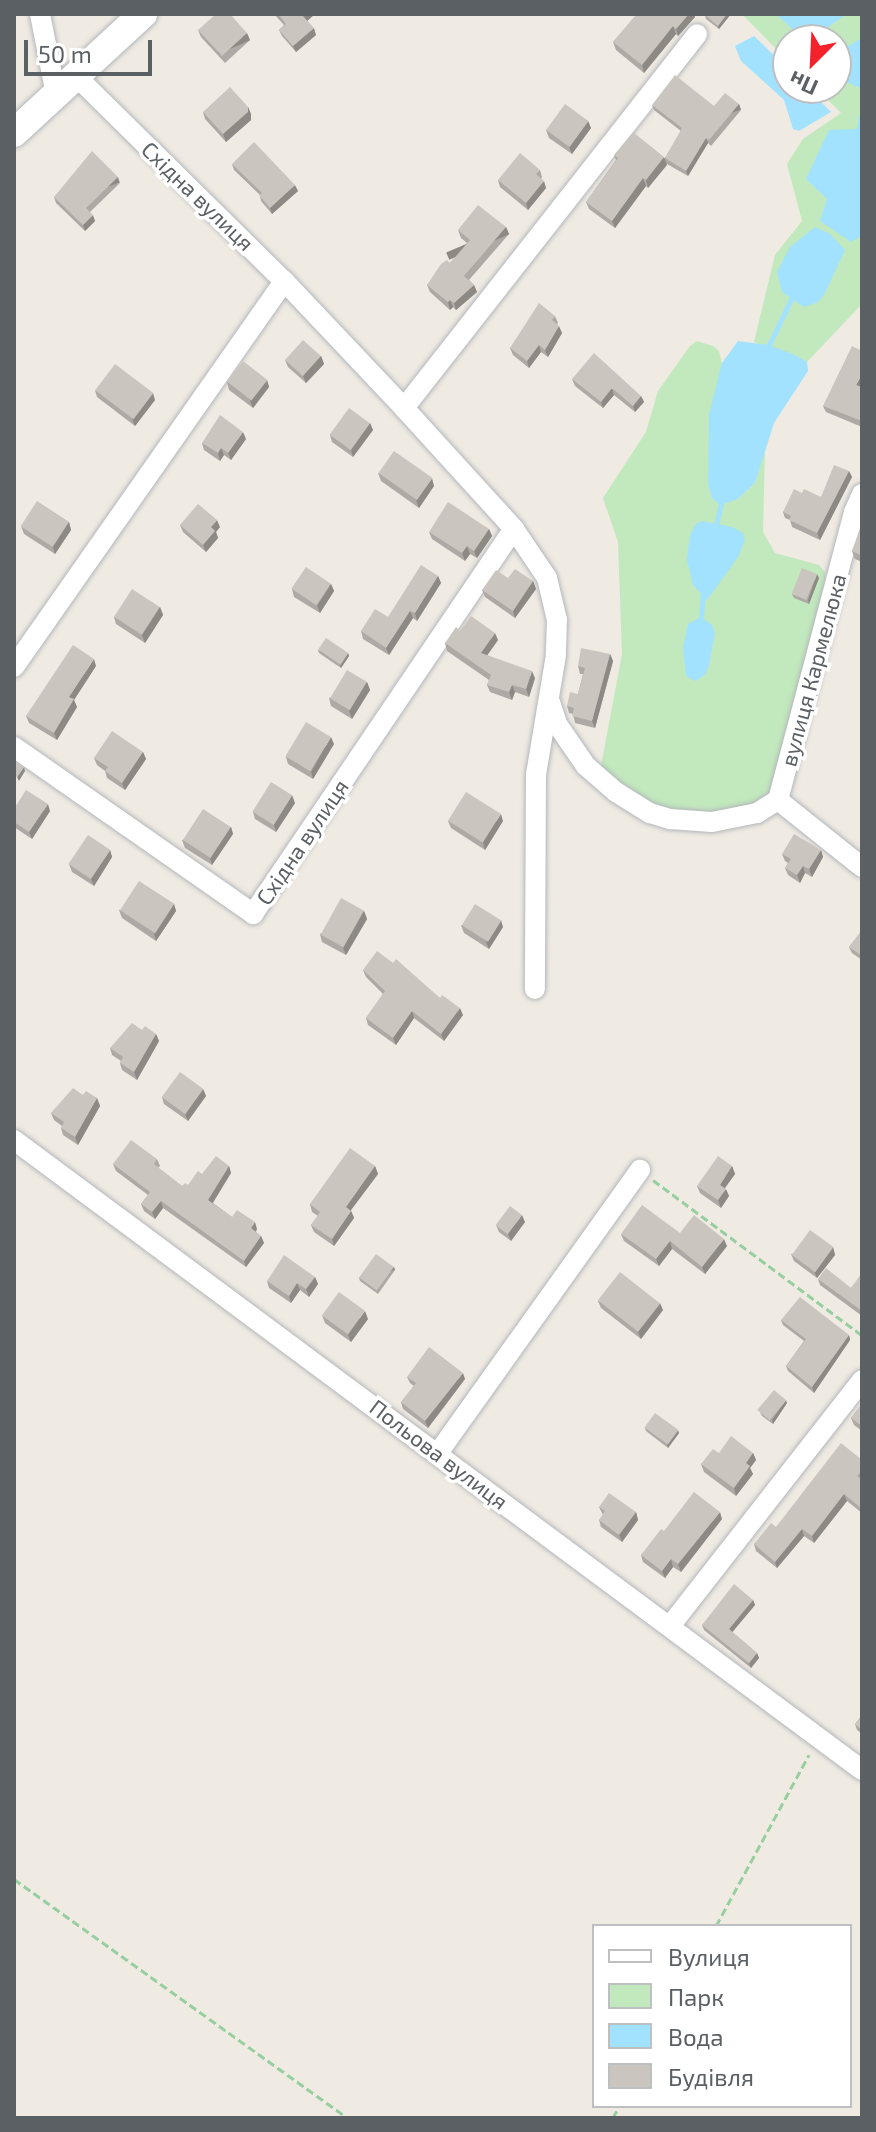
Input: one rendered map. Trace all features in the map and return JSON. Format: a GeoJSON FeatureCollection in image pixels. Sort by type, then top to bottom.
{"type":"FeatureCollection","features":[{"type":"Feature","properties":{"kind":"main road"},"geometry":{"type":"LineString","coordinates":[[14,133],[143,14]]}},
{"type":"Feature","properties":{"kind":"street"},"geometry":{"type":"LineString","coordinates":[[40,14],[66,85]]}},
{"type":"Feature","properties":{"kind":"street"},"geometry":{"type":"LineString","coordinates":[[404,408],[697,34]]}},
{"type":"Feature","properties":{"kind":"street","name":"Східна вулиця"},"geometry":{"type":"LineString","coordinates":[[66,85],[284,281],[514,529],[539,563],[552,592],[557,632],[536,774],[535,989]]}},
{"type":"Feature","properties":{"kind":"street"},"geometry":{"type":"LineString","coordinates":[[14,667],[284,281]]}},
{"type":"Feature","properties":{"kind":"street","name":"вулиця Кармелюка"},"geometry":{"type":"LineString","coordinates":[[778,800],[854,512],[862,494]]}},
{"type":"Feature","properties":{"kind":"street","name":"Східна вулиця"},"geometry":{"type":"LineString","coordinates":[[14,747],[253,914],[514,529]]}},
{"type":"Feature","properties":{"kind":"street"},"geometry":{"type":"LineString","coordinates":[[549,699],[557,724],[586,766],[616,792],[650,813],[670,819],[712,822],[757,813],[778,800],[862,867]]}},
{"type":"Feature","properties":{"kind":"street","name":"Польова вулиця"},"geometry":{"type":"LineString","coordinates":[[14,1140],[862,1770]]}},
{"type":"Feature","properties":{"kind":"street"},"geometry":{"type":"LineString","coordinates":[[438,1453],[640,1170]]}},
{"type":"Feature","properties":{"kind":"street"},"geometry":{"type":"LineString","coordinates":[[670,1626],[862,1380]]}},
{"type":"Feature","properties":{"kind":"path"},"geometry":{"type":"LineString","coordinates":[[640,1170],[862,1335]]}},
{"type":"Feature","properties":{"kind":"path"},"geometry":{"type":"LineString","coordinates":[[717,1924],[818,1737]]}},
{"type":"Feature","properties":{"kind":"path"},"geometry":{"type":"LineString","coordinates":[[14,1879],[348,2118]]}},
{"type":"Feature","properties":{"kind":"green space"},"geometry":{"type":"Polygon","coordinates":[[[742,14],[862,14],[862,304],[807,362],[754,342],[775,255],[802,221],[787,164],[803,139],[841,113],[832,104],[852,104],[852,24],[772,24],[772,45],[742,14]]]}},
{"type":"Feature","properties":{"kind":"green space"},"geometry":{"type":"Polygon","coordinates":[[[697,341],[719,351],[722,363],[715,479],[738,499],[755,483],[765,448],[763,532],[775,553],[819,565],[825,572],[827,616],[778,800],[689,822],[603,782],[601,766],[622,654],[618,542],[603,498],[646,432],[658,391],[690,346],[697,341]]]}},
{"type":"Feature","properties":{"kind":"water"},"geometry":{"type":"Polygon","coordinates":[[[776,14],[847,14],[832,24],[787,24],[776,14]]]}},
{"type":"Feature","properties":{"kind":"water"},"geometry":{"type":"Polygon","coordinates":[[[754,36],[772,53],[772,89],[741,61],[735,46],[754,36]]]}},
{"type":"Feature","properties":{"kind":"water"},"geometry":{"type":"Polygon","coordinates":[[[862,38],[862,89],[852,84],[852,44],[862,38]]]}},
{"type":"Feature","properties":{"kind":"water"},"geometry":{"type":"Polygon","coordinates":[[[785,104],[823,104],[831,112],[799,131],[793,129],[785,104]]]}},
{"type":"Feature","properties":{"kind":"water"},"geometry":{"type":"Polygon","coordinates":[[[858,129],[862,134],[862,236],[851,242],[820,221],[827,199],[806,179],[829,130],[858,129]]]}},
{"type":"Feature","properties":{"kind":"water"},"geometry":{"type":"Polygon","coordinates":[[[815,227],[830,234],[845,250],[824,295],[818,302],[804,307],[782,292],[777,272],[790,247],[815,227]]]}},
{"type":"Feature","properties":{"kind":"water"},"geometry":{"type":"Polygon","coordinates":[[[738,341],[768,345],[793,354],[807,362],[808,371],[774,423],[755,483],[738,499],[720,505],[712,498],[708,484],[709,415],[722,363],[738,341]]]}},
{"type":"Feature","properties":{"kind":"water"},"geometry":{"type":"Polygon","coordinates":[[[702,521],[732,527],[743,533],[745,540],[738,557],[707,600],[693,585],[687,560],[690,535],[696,524],[702,521]]]}},
{"type":"Feature","properties":{"kind":"water"},"geometry":{"type":"Polygon","coordinates":[[[701,617],[712,625],[715,633],[705,675],[695,681],[686,676],[683,648],[688,624],[701,617]]]}},
{"type":"Feature","properties":{"kind":"building"},"geometry":{"type":"Polygon","coordinates":[[[216,14],[230,14],[247,33],[222,56],[198,30],[216,14]]]}},
{"type":"Feature","properties":{"kind":"building"},"geometry":{"type":"Polygon","coordinates":[[[278,14],[306,14],[303,16],[314,28],[293,46],[279,30],[286,24],[278,14]]]}},
{"type":"Feature","properties":{"kind":"building"},"geometry":{"type":"Polygon","coordinates":[[[637,14],[689,14],[676,29],[673,26],[642,65],[613,42],[637,14]]]}},
{"type":"Feature","properties":{"kind":"building"},"geometry":{"type":"Polygon","coordinates":[[[706,14],[727,14],[718,26],[706,14]]]}},
{"type":"Feature","properties":{"kind":"building"},"geometry":{"type":"Polygon","coordinates":[[[675,75],[714,106],[725,93],[739,104],[709,140],[706,138],[686,171],[665,158],[682,128],[652,105],[675,75]]]}},
{"type":"Feature","properties":{"kind":"building"},"geometry":{"type":"Polygon","coordinates":[[[230,87],[248,107],[248,112],[223,134],[203,112],[230,87]]]}},
{"type":"Feature","properties":{"kind":"building"},"geometry":{"type":"Polygon","coordinates":[[[565,104],[588,121],[570,147],[546,130],[565,104]]]}},
{"type":"Feature","properties":{"kind":"building"},"geometry":{"type":"Polygon","coordinates":[[[633,132],[664,157],[646,180],[643,178],[612,221],[586,202],[618,158],[614,155],[633,132]]]}},
{"type":"Feature","properties":{"kind":"building"},"geometry":{"type":"Polygon","coordinates":[[[254,142],[295,185],[270,208],[259,195],[262,193],[232,164],[254,142]]]}},
{"type":"Feature","properties":{"kind":"building"},"geometry":{"type":"Polygon","coordinates":[[[92,151],[118,177],[86,208],[93,215],[83,225],[54,197],[92,151]]]}},
{"type":"Feature","properties":{"kind":"building"},"geometry":{"type":"Polygon","coordinates":[[[520,153],[540,170],[536,174],[544,181],[526,203],[498,180],[520,153]]]}},
{"type":"Feature","properties":{"kind":"building"},"geometry":{"type":"Polygon","coordinates":[[[478,205],[506,227],[464,276],[474,285],[454,303],[448,302],[427,285],[441,264],[447,260],[450,263],[470,240],[458,230],[478,205]]]}},
{"type":"Feature","properties":{"kind":"building"},"geometry":{"type":"Polygon","coordinates":[[[539,303],[555,316],[552,320],[559,326],[545,350],[539,345],[527,361],[510,348],[539,303]]]}},
{"type":"Feature","properties":{"kind":"building"},"geometry":{"type":"Polygon","coordinates":[[[303,340],[321,356],[303,376],[285,360],[303,340]]]}},
{"type":"Feature","properties":{"kind":"building"},"geometry":{"type":"Polygon","coordinates":[[[852,346],[862,351],[862,374],[856,385],[862,387],[862,421],[823,406],[852,346]]]}},
{"type":"Feature","properties":{"kind":"building"},"geometry":{"type":"Polygon","coordinates":[[[594,353],[641,396],[633,406],[612,388],[601,402],[572,379],[594,353]]]}},
{"type":"Feature","properties":{"kind":"building"},"geometry":{"type":"Polygon","coordinates":[[[243,361],[267,380],[251,401],[227,381],[243,361]]]}},
{"type":"Feature","properties":{"kind":"building"},"geometry":{"type":"Polygon","coordinates":[[[115,364],[153,393],[133,419],[95,390],[115,364]]]}},
{"type":"Feature","properties":{"kind":"building"},"geometry":{"type":"Polygon","coordinates":[[[349,408],[370,423],[351,450],[330,435],[349,408]]]}},
{"type":"Feature","properties":{"kind":"building"},"geometry":{"type":"Polygon","coordinates":[[[220,415],[243,432],[228,453],[221,448],[218,453],[202,443],[220,415]]]}},
{"type":"Feature","properties":{"kind":"building"},"geometry":{"type":"Polygon","coordinates":[[[394,451],[433,478],[417,500],[379,473],[394,451]]]}},
{"type":"Feature","properties":{"kind":"building"},"geometry":{"type":"Polygon","coordinates":[[[834,465],[849,471],[817,533],[789,520],[791,516],[783,512],[794,489],[802,493],[804,489],[821,497],[834,465]]]}},
{"type":"Feature","properties":{"kind":"building"},"geometry":{"type":"Polygon","coordinates":[[[37,501],[69,522],[53,547],[21,526],[37,501]]]}},
{"type":"Feature","properties":{"kind":"building"},"geometry":{"type":"Polygon","coordinates":[[[448,502],[489,529],[474,551],[467,546],[462,553],[429,532],[448,502]]]}},
{"type":"Feature","properties":{"kind":"building"},"geometry":{"type":"Polygon","coordinates":[[[198,504],[217,520],[211,527],[215,531],[203,545],[180,525],[198,504]]]}},
{"type":"Feature","properties":{"kind":"building"},"geometry":{"type":"Polygon","coordinates":[[[862,529],[862,556],[852,551],[862,529]]]}},
{"type":"Feature","properties":{"kind":"building"},"geometry":{"type":"Polygon","coordinates":[[[421,565],[438,576],[415,613],[410,611],[386,648],[361,631],[375,609],[388,617],[421,565]]]}},
{"type":"Feature","properties":{"kind":"building"},"geometry":{"type":"Polygon","coordinates":[[[306,567],[331,584],[316,605],[291,589],[306,567]]]}},
{"type":"Feature","properties":{"kind":"building"},"geometry":{"type":"Polygon","coordinates":[[[802,568],[817,574],[806,600],[792,594],[802,568]]]}},
{"type":"Feature","properties":{"kind":"building"},"geometry":{"type":"Polygon","coordinates":[[[515,569],[533,581],[513,611],[482,590],[496,570],[508,578],[515,569]]]}},
{"type":"Feature","properties":{"kind":"building"},"geometry":{"type":"Polygon","coordinates":[[[132,589],[160,607],[142,635],[114,617],[132,589]]]}},
{"type":"Feature","properties":{"kind":"building"},"geometry":{"type":"Polygon","coordinates":[[[471,616],[495,633],[481,653],[532,671],[526,689],[512,685],[509,692],[487,685],[491,675],[445,643],[456,627],[460,631],[471,616]]]}},
{"type":"Feature","properties":{"kind":"building"},"geometry":{"type":"Polygon","coordinates":[[[326,638],[348,653],[341,665],[318,650],[326,638]]]}},
{"type":"Feature","properties":{"kind":"building"},"geometry":{"type":"Polygon","coordinates":[[[73,645],[94,659],[69,697],[74,699],[54,733],[26,716],[73,645]]]}},
{"type":"Feature","properties":{"kind":"building"},"geometry":{"type":"Polygon","coordinates":[[[581,648],[610,654],[592,721],[572,716],[574,708],[567,706],[570,692],[578,694],[585,668],[578,666],[581,648]]]}},
{"type":"Feature","properties":{"kind":"building"},"geometry":{"type":"Polygon","coordinates":[[[347,670],[367,682],[350,710],[330,698],[347,670]]]}},
{"type":"Feature","properties":{"kind":"building"},"geometry":{"type":"Polygon","coordinates":[[[306,722],[331,737],[310,771],[285,756],[306,722]]]}},
{"type":"Feature","properties":{"kind":"building"},"geometry":{"type":"Polygon","coordinates":[[[112,731],[143,752],[122,783],[105,771],[108,767],[94,758],[112,731]]]}},
{"type":"Feature","properties":{"kind":"building"},"geometry":{"type":"Polygon","coordinates":[[[14,760],[24,767],[17,777],[14,775],[14,760]]]}},
{"type":"Feature","properties":{"kind":"building"},"geometry":{"type":"Polygon","coordinates":[[[271,782],[292,795],[274,825],[252,812],[271,782]]]}},
{"type":"Feature","properties":{"kind":"building"},"geometry":{"type":"Polygon","coordinates":[[[26,790],[48,804],[29,832],[14,822],[14,809],[26,790]]]}},
{"type":"Feature","properties":{"kind":"building"},"geometry":{"type":"Polygon","coordinates":[[[466,792],[501,814],[483,843],[448,821],[466,792]]]}},
{"type":"Feature","properties":{"kind":"building"},"geometry":{"type":"Polygon","coordinates":[[[203,809],[231,827],[211,858],[183,840],[203,809]]]}},
{"type":"Feature","properties":{"kind":"building"},"geometry":{"type":"Polygon","coordinates":[[[794,834],[821,850],[809,869],[803,866],[797,875],[785,868],[791,859],[782,854],[794,834]]]}},
{"type":"Feature","properties":{"kind":"building"},"geometry":{"type":"Polygon","coordinates":[[[88,835],[110,850],[91,879],[68,864],[88,835]]]}},
{"type":"Feature","properties":{"kind":"building"},"geometry":{"type":"Polygon","coordinates":[[[139,881],[174,904],[155,933],[120,910],[139,881]]]}},
{"type":"Feature","properties":{"kind":"building"},"geometry":{"type":"Polygon","coordinates":[[[341,898],[364,911],[343,947],[321,935],[341,898]]]}},
{"type":"Feature","properties":{"kind":"building"},"geometry":{"type":"Polygon","coordinates":[[[475,904],[501,920],[488,942],[462,925],[475,904]]]}},
{"type":"Feature","properties":{"kind":"building"},"geometry":{"type":"Polygon","coordinates":[[[862,932],[862,956],[849,947],[862,932]]]}},
{"type":"Feature","properties":{"kind":"building"},"geometry":{"type":"Polygon","coordinates":[[[377,951],[393,963],[396,959],[440,998],[442,995],[460,1008],[441,1034],[412,1011],[393,1038],[366,1018],[385,991],[363,970],[377,951]]]}},
{"type":"Feature","properties":{"kind":"building"},"geometry":{"type":"Polygon","coordinates":[[[132,1023],[142,1030],[145,1026],[156,1034],[134,1072],[120,1063],[123,1057],[110,1048],[132,1023]]]}},
{"type":"Feature","properties":{"kind":"building"},"geometry":{"type":"Polygon","coordinates":[[[180,1072],[203,1089],[185,1114],[162,1097],[180,1072]]]}},
{"type":"Feature","properties":{"kind":"building"},"geometry":{"type":"Polygon","coordinates":[[[73,1088],[83,1095],[86,1091],[97,1098],[75,1137],[61,1128],[64,1122],[51,1113],[73,1088]]]}},
{"type":"Feature","properties":{"kind":"building"},"geometry":{"type":"Polygon","coordinates":[[[131,1140],[157,1159],[154,1164],[182,1186],[185,1183],[188,1185],[198,1171],[202,1174],[216,1156],[229,1166],[208,1200],[232,1217],[237,1210],[255,1222],[251,1228],[261,1236],[244,1261],[161,1201],[152,1212],[141,1204],[150,1192],[113,1164],[131,1140]]]}},
{"type":"Feature","properties":{"kind":"building"},"geometry":{"type":"Polygon","coordinates":[[[350,1148],[375,1166],[346,1207],[351,1211],[332,1239],[311,1225],[320,1212],[310,1204],[350,1148]]]}},
{"type":"Feature","properties":{"kind":"building"},"geometry":{"type":"Polygon","coordinates":[[[718,1156],[732,1166],[720,1185],[726,1189],[718,1200],[697,1186],[718,1156]]]}},
{"type":"Feature","properties":{"kind":"building"},"geometry":{"type":"Polygon","coordinates":[[[642,1205],[680,1233],[694,1215],[724,1239],[702,1267],[670,1241],[656,1259],[621,1234],[642,1205]]]}},
{"type":"Feature","properties":{"kind":"building"},"geometry":{"type":"Polygon","coordinates":[[[510,1206],[522,1215],[508,1234],[496,1225],[510,1206]]]}},
{"type":"Feature","properties":{"kind":"building"},"geometry":{"type":"Polygon","coordinates":[[[810,1230],[833,1247],[815,1272],[792,1255],[810,1230]]]}},
{"type":"Feature","properties":{"kind":"building"},"geometry":{"type":"Polygon","coordinates":[[[376,1254],[394,1267],[377,1290],[359,1277],[376,1254]]]}},
{"type":"Feature","properties":{"kind":"building"},"geometry":{"type":"Polygon","coordinates":[[[284,1255],[315,1277],[306,1289],[297,1283],[289,1296],[267,1281],[284,1255]]]}},
{"type":"Feature","properties":{"kind":"building"},"geometry":{"type":"Polygon","coordinates":[[[826,1268],[851,1288],[862,1275],[862,1311],[818,1279],[826,1268]]]}},
{"type":"Feature","properties":{"kind":"building"},"geometry":{"type":"Polygon","coordinates":[[[620,1272],[660,1303],[638,1332],[598,1300],[620,1272]]]}},
{"type":"Feature","properties":{"kind":"building"},"geometry":{"type":"Polygon","coordinates":[[[339,1292],[365,1311],[348,1334],[322,1315],[339,1292]]]}},
{"type":"Feature","properties":{"kind":"building"},"geometry":{"type":"Polygon","coordinates":[[[800,1297],[849,1335],[812,1387],[786,1366],[806,1339],[781,1320],[800,1297]]]}},
{"type":"Feature","properties":{"kind":"building"},"geometry":{"type":"Polygon","coordinates":[[[429,1347],[463,1373],[425,1421],[401,1402],[416,1383],[407,1377],[429,1347]]]}},
{"type":"Feature","properties":{"kind":"building"},"geometry":{"type":"Polygon","coordinates":[[[774,1390],[786,1400],[770,1420],[757,1410],[774,1390]]]}},
{"type":"Feature","properties":{"kind":"building"},"geometry":{"type":"Polygon","coordinates":[[[862,1404],[862,1426],[851,1418],[862,1404]]]}},
{"type":"Feature","properties":{"kind":"building"},"geometry":{"type":"Polygon","coordinates":[[[655,1413],[678,1430],[668,1445],[644,1428],[655,1413]]]}},
{"type":"Feature","properties":{"kind":"building"},"geometry":{"type":"Polygon","coordinates":[[[731,1436],[753,1453],[746,1463],[750,1466],[734,1488],[701,1464],[713,1449],[719,1453],[731,1436]]]}},
{"type":"Feature","properties":{"kind":"building"},"geometry":{"type":"Polygon","coordinates":[[[841,1443],[862,1460],[862,1471],[857,1476],[862,1480],[862,1509],[844,1494],[812,1536],[802,1529],[775,1562],[754,1544],[771,1523],[776,1527],[841,1443]]]}},
{"type":"Feature","properties":{"kind":"building"},"geometry":{"type":"Polygon","coordinates":[[[694,1492],[720,1512],[678,1564],[671,1559],[662,1571],[641,1555],[694,1492]]]}},
{"type":"Feature","properties":{"kind":"building"},"geometry":{"type":"Polygon","coordinates":[[[609,1493],[636,1512],[619,1535],[599,1520],[605,1511],[599,1507],[609,1493]]]}},
{"type":"Feature","properties":{"kind":"building"},"geometry":{"type":"Polygon","coordinates":[[[734,1584],[753,1600],[729,1629],[757,1653],[749,1663],[702,1625],[734,1584]]]}},
{"type":"Feature","properties":{"kind":"building"},"geometry":{"type":"Polygon","coordinates":[[[862,1715],[862,1730],[855,1724],[862,1715]]]}},
{"type":"Feature","properties":{"kind":"waterway"},"geometry":{"type":"LineString","coordinates":[[858,133],[862,113]]}},
{"type":"Feature","properties":{"kind":"waterway"},"geometry":{"type":"LineString","coordinates":[[767,349],[794,293]]}},
{"type":"Feature","properties":{"kind":"waterway"},"geometry":{"type":"LineString","coordinates":[[716,525],[722,500]]}},
{"type":"Feature","properties":{"kind":"waterway"},"geometry":{"type":"LineString","coordinates":[[701,620],[703,594]]}}]}
